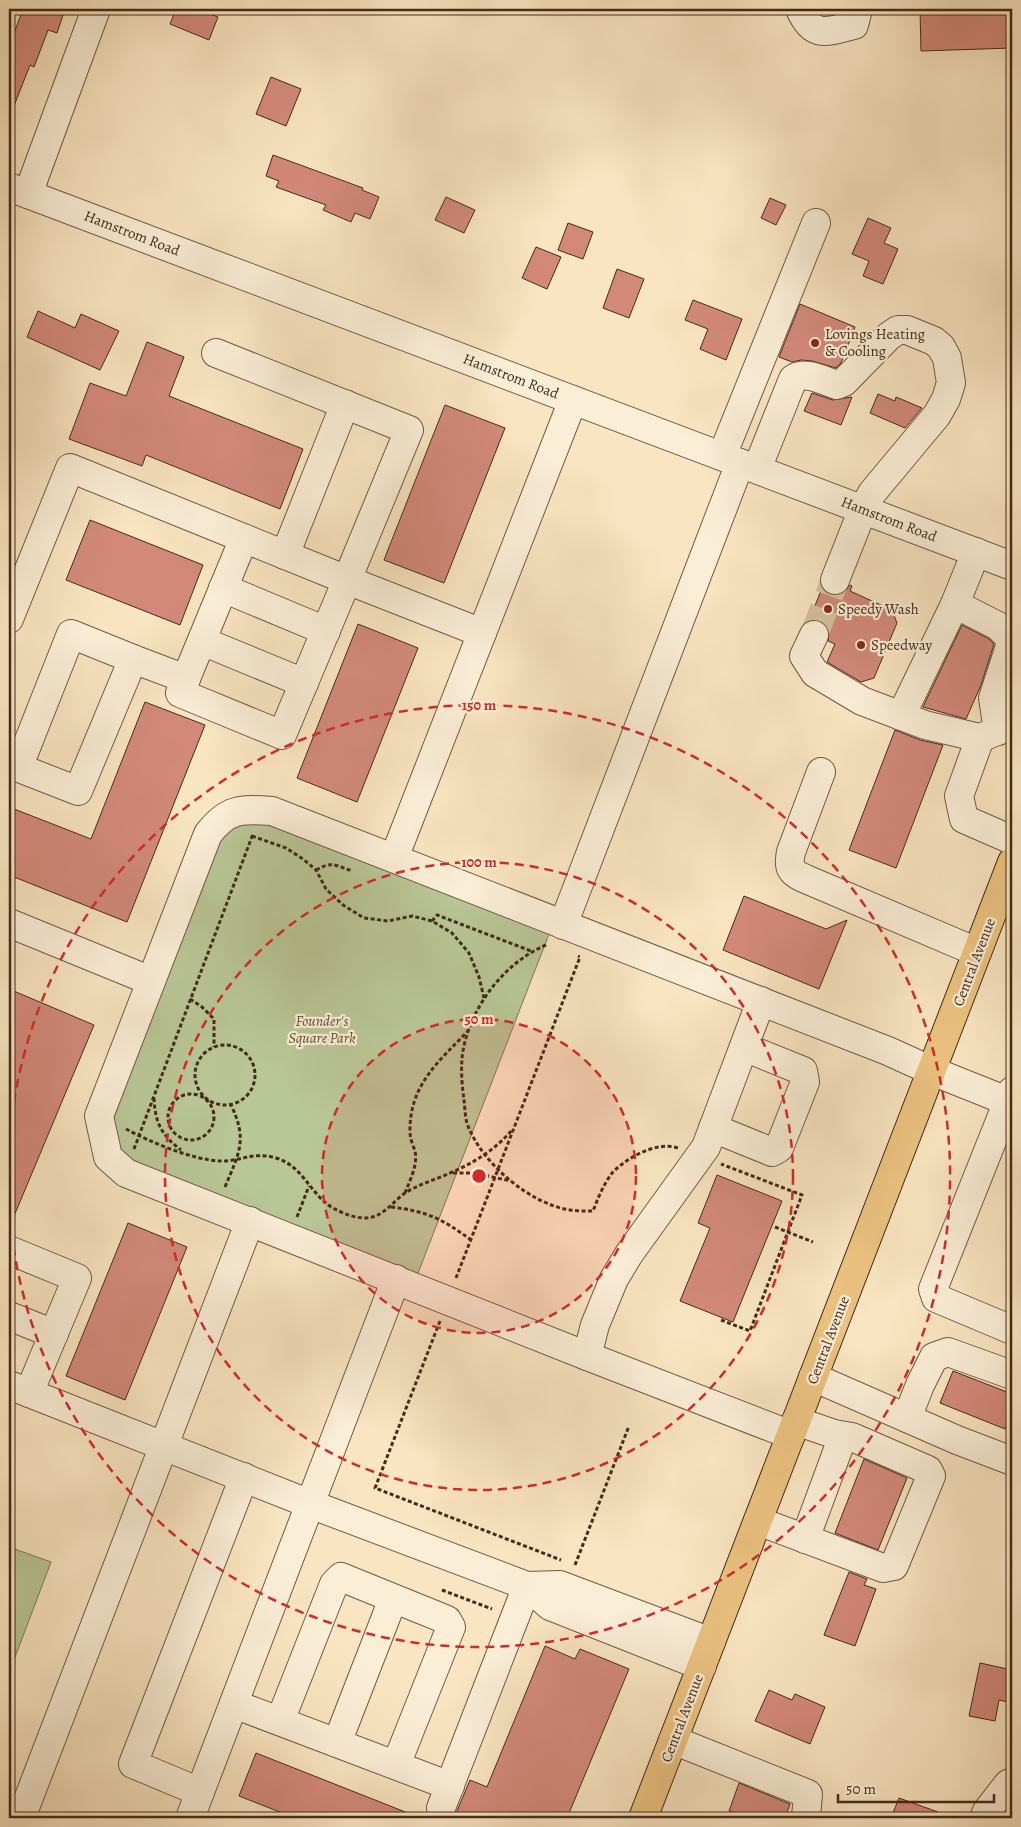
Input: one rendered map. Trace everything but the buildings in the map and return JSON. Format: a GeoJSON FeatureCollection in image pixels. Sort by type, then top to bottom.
{"type":"FeatureCollection","features":[{"type":"Feature","properties":{"kind":"main road","name":"Central Avenue"},"geometry":{"type":"LineString","coordinates":[[647,1817],[673,1740],[1012,862]]}},
{"type":"Feature","properties":{"kind":"street"},"geometry":{"type":"LineString","coordinates":[[18,190],[96,9]]}},
{"type":"Feature","properties":{"kind":"street"},"geometry":{"type":"LineString","coordinates":[[800,9],[805,20],[814,29],[828,31],[854,25],[858,9]]}},
{"type":"Feature","properties":{"kind":"street","name":"Hamstrom Road"},"geometry":{"type":"LineString","coordinates":[[18,190],[1012,566]]}},
{"type":"Feature","properties":{"kind":"street"},"geometry":{"type":"LineString","coordinates":[[559,933],[740,463],[816,223]]}},
{"type":"Feature","properties":{"kind":"street"},"geometry":{"type":"LineString","coordinates":[[740,463],[793,379],[798,375],[806,375],[837,385],[844,382],[889,336],[898,330],[907,330],[934,341],[941,347],[947,358],[951,383],[946,399],[937,415],[872,493],[863,509],[835,580]]}},
{"type":"Feature","properties":{"kind":"street"},"geometry":{"type":"LineString","coordinates":[[216,353],[409,430],[282,735],[180,693],[244,538]]}},
{"type":"Feature","properties":{"kind":"street"},"geometry":{"type":"LineString","coordinates":[[394,858],[574,400]]}},
{"type":"Feature","properties":{"kind":"street"},"geometry":{"type":"LineString","coordinates":[[285,555],[345,404]]}},
{"type":"Feature","properties":{"kind":"street"},"geometry":{"type":"LineString","coordinates":[[9,619],[70,468],[482,633]]}},
{"type":"Feature","properties":{"kind":"street"},"geometry":{"type":"LineString","coordinates":[[901,716],[955,604],[976,552]]}},
{"type":"Feature","properties":{"kind":"street"},"geometry":{"type":"LineString","coordinates":[[223,588],[326,631]]}},
{"type":"Feature","properties":{"kind":"street"},"geometry":{"type":"LineString","coordinates":[[955,604],[998,626],[1012,640],[993,698],[997,734],[959,796],[964,819],[1012,840]]}},
{"type":"Feature","properties":{"kind":"street"},"geometry":{"type":"LineString","coordinates":[[133,659],[78,791],[13,766],[71,634],[186,679]]}},
{"type":"Feature","properties":{"kind":"street"},"geometry":{"type":"LineString","coordinates":[[814,635],[804,656],[815,673],[862,702],[925,725],[997,734]]}},
{"type":"Feature","properties":{"kind":"street"},"geometry":{"type":"LineString","coordinates":[[202,641],[304,683]]}},
{"type":"Feature","properties":{"kind":"street"},"geometry":{"type":"LineString","coordinates":[[821,772],[791,852],[789,861],[791,870],[796,875],[977,952]]}},
{"type":"Feature","properties":{"kind":"street"},"geometry":{"type":"LineString","coordinates":[[758,1521],[883,1568],[894,1566],[930,1476],[928,1470],[852,1437],[794,1428],[587,1356],[126,1173],[108,1157],[99,1116],[208,834],[219,819],[242,810],[272,811],[394,858],[559,933],[761,1001],[888,1051],[932,1071],[1011,1099],[934,1289],[936,1298],[1012,1330]]}},
{"type":"Feature","properties":{"kind":"street"},"geometry":{"type":"LineString","coordinates":[[9,923],[151,981]]}},
{"type":"Feature","properties":{"kind":"street"},"geometry":{"type":"LineString","coordinates":[[587,1356],[595,1325],[614,1279],[629,1254],[706,1146],[761,1001]]}},
{"type":"Feature","properties":{"kind":"street"},"geometry":{"type":"LineString","coordinates":[[713,1128],[772,1152],[779,1148],[805,1082],[803,1071],[744,1047]]}},
{"type":"Feature","properties":{"kind":"street"},"geometry":{"type":"LineString","coordinates":[[21,1818],[250,1221]]}},
{"type":"Feature","properties":{"kind":"street"},"geometry":{"type":"LineString","coordinates":[[9,1250],[77,1278],[54,1334],[19,1389],[310,1504],[527,1586],[550,1606],[706,1654]]}},
{"type":"Feature","properties":{"kind":"street"},"geometry":{"type":"LineString","coordinates":[[190,1818],[396,1279]]}},
{"type":"Feature","properties":{"kind":"street"},"geometry":{"type":"LineString","coordinates":[[9,1316],[54,1334]]}},
{"type":"Feature","properties":{"kind":"street"},"geometry":{"type":"LineString","coordinates":[[907,1418],[934,1357],[948,1352],[1012,1375]]}},
{"type":"Feature","properties":{"kind":"street"},"geometry":{"type":"LineString","coordinates":[[813,1377],[1012,1461]]}},
{"type":"Feature","properties":{"kind":"street"},"geometry":{"type":"LineString","coordinates":[[805,1539],[843,1436]]}},
{"type":"Feature","properties":{"kind":"street"},"geometry":{"type":"LineString","coordinates":[[200,1792],[133,1764],[244,1477]]}},
{"type":"Feature","properties":{"kind":"street"},"geometry":{"type":"LineString","coordinates":[[280,1721],[334,1584],[341,1577],[447,1620],[451,1626],[396,1766]]}},
{"type":"Feature","properties":{"kind":"street"},"geometry":{"type":"LineString","coordinates":[[234,1704],[396,1766],[445,1797],[527,1586]]}},
{"type":"Feature","properties":{"kind":"street"},"geometry":{"type":"LineString","coordinates":[[337,1743],[393,1598]]}},
{"type":"Feature","properties":{"kind":"street"},"geometry":{"type":"LineString","coordinates":[[673,1740],[808,1794],[806,1818]]}},
{"type":"Feature","properties":{"kind":"street"},"geometry":{"type":"LineString","coordinates":[[984,1818],[987,1811],[1008,1784],[1012,1782]]}},
{"type":"Feature","properties":{"kind":"path"},"geometry":{"type":"LineString","coordinates":[[126,1173],[262,811]]}},
{"type":"Feature","properties":{"kind":"path"},"geometry":{"type":"LineString","coordinates":[[217,823],[286,848],[316,870],[326,889],[343,905],[364,918],[388,920],[412,916],[432,921],[452,933],[469,954],[479,977],[484,998]]}},
{"type":"Feature","properties":{"kind":"path"},"geometry":{"type":"LineString","coordinates":[[316,870],[326,865],[334,864],[349,870],[352,861]]}},
{"type":"Feature","properties":{"kind":"path"},"geometry":{"type":"LineString","coordinates":[[432,921],[437,914],[531,951]]}},
{"type":"Feature","properties":{"kind":"path"},"geometry":{"type":"LineString","coordinates":[[559,933],[531,951],[504,974],[484,998],[468,1030],[462,1059],[463,1093],[468,1126],[485,1154],[520,1189],[544,1202],[569,1210],[593,1211],[600,1194],[613,1173],[629,1159],[650,1149],[672,1146],[700,1155],[802,1196],[750,1331],[721,1320]]}},
{"type":"Feature","properties":{"kind":"path"},"geometry":{"type":"LineString","coordinates":[[574,953],[580,957]]}},
{"type":"Feature","properties":{"kind":"path"},"geometry":{"type":"LineString","coordinates":[[190,999],[202,1007],[214,1019],[214,1047]]}},
{"type":"Feature","properties":{"kind":"path"},"geometry":{"type":"LineString","coordinates":[[405,1193],[414,1170],[415,1153],[410,1134],[411,1114],[416,1093],[426,1075],[468,1030]]}},
{"type":"Feature","properties":{"kind":"path"},"geometry":{"type":"LineString","coordinates":[[214,1047],[199,1060],[195,1069],[195,1079],[198,1088],[204,1097],[213,1108],[213,1123],[205,1135],[191,1139],[177,1134],[169,1121],[171,1106],[182,1096],[189,1094],[204,1097],[221,1105],[230,1105],[248,1095],[253,1086],[254,1066],[250,1057],[243,1050],[234,1046],[214,1047]]}},
{"type":"Feature","properties":{"kind":"path"},"geometry":{"type":"LineString","coordinates":[[154,1095],[154,1112],[158,1125],[168,1140],[185,1153]]}},
{"type":"Feature","properties":{"kind":"path"},"geometry":{"type":"LineString","coordinates":[[224,1192],[237,1158],[241,1141],[240,1130],[230,1105]]}},
{"type":"Feature","properties":{"kind":"path"},"geometry":{"type":"LineString","coordinates":[[99,1116],[139,1136],[198,1158],[221,1161],[254,1155],[276,1158],[295,1168],[322,1201],[336,1210],[358,1218],[373,1217],[390,1207],[405,1193],[451,1173],[485,1154],[501,1143],[514,1128]]}},
{"type":"Feature","properties":{"kind":"path"},"geometry":{"type":"LineString","coordinates":[[451,1173],[474,1174],[511,1181]]}},
{"type":"Feature","properties":{"kind":"path"},"geometry":{"type":"LineString","coordinates":[[296,1218],[309,1185]]}},
{"type":"Feature","properties":{"kind":"path"},"geometry":{"type":"LineString","coordinates":[[390,1207],[430,1214],[450,1224],[471,1240]]}},
{"type":"Feature","properties":{"kind":"path"},"geometry":{"type":"LineString","coordinates":[[775,1227],[813,1242]]}},
{"type":"Feature","properties":{"kind":"green space","name":"Founder's Square Park"},"geometry":{"type":"Polygon","coordinates":[[[242,809],[554,921],[413,1286],[126,1173],[102,1134],[208,834],[242,809]]]}},
{"type":"Feature","properties":{"kind":"green space"},"geometry":{"type":"Polygon","coordinates":[[[9,1547],[51,1562],[9,1673],[9,1547]]]}},
{"type":"Feature","properties":{"kind":"tunnel"},"geometry":{"type":"LineString","coordinates":[[814,635],[835,580]]}},
{"type":"Feature","properties":{"kind":"place","name":"Lovings Heating & Cooling"},"geometry":{"type":"Point","coordinates":[815,343]}},
{"type":"Feature","properties":{"kind":"place","name":"Speedy Wash"},"geometry":{"type":"Point","coordinates":[828,609]}},
{"type":"Feature","properties":{"kind":"place","name":"Speedway"},"geometry":{"type":"Point","coordinates":[861,645]}}]}
